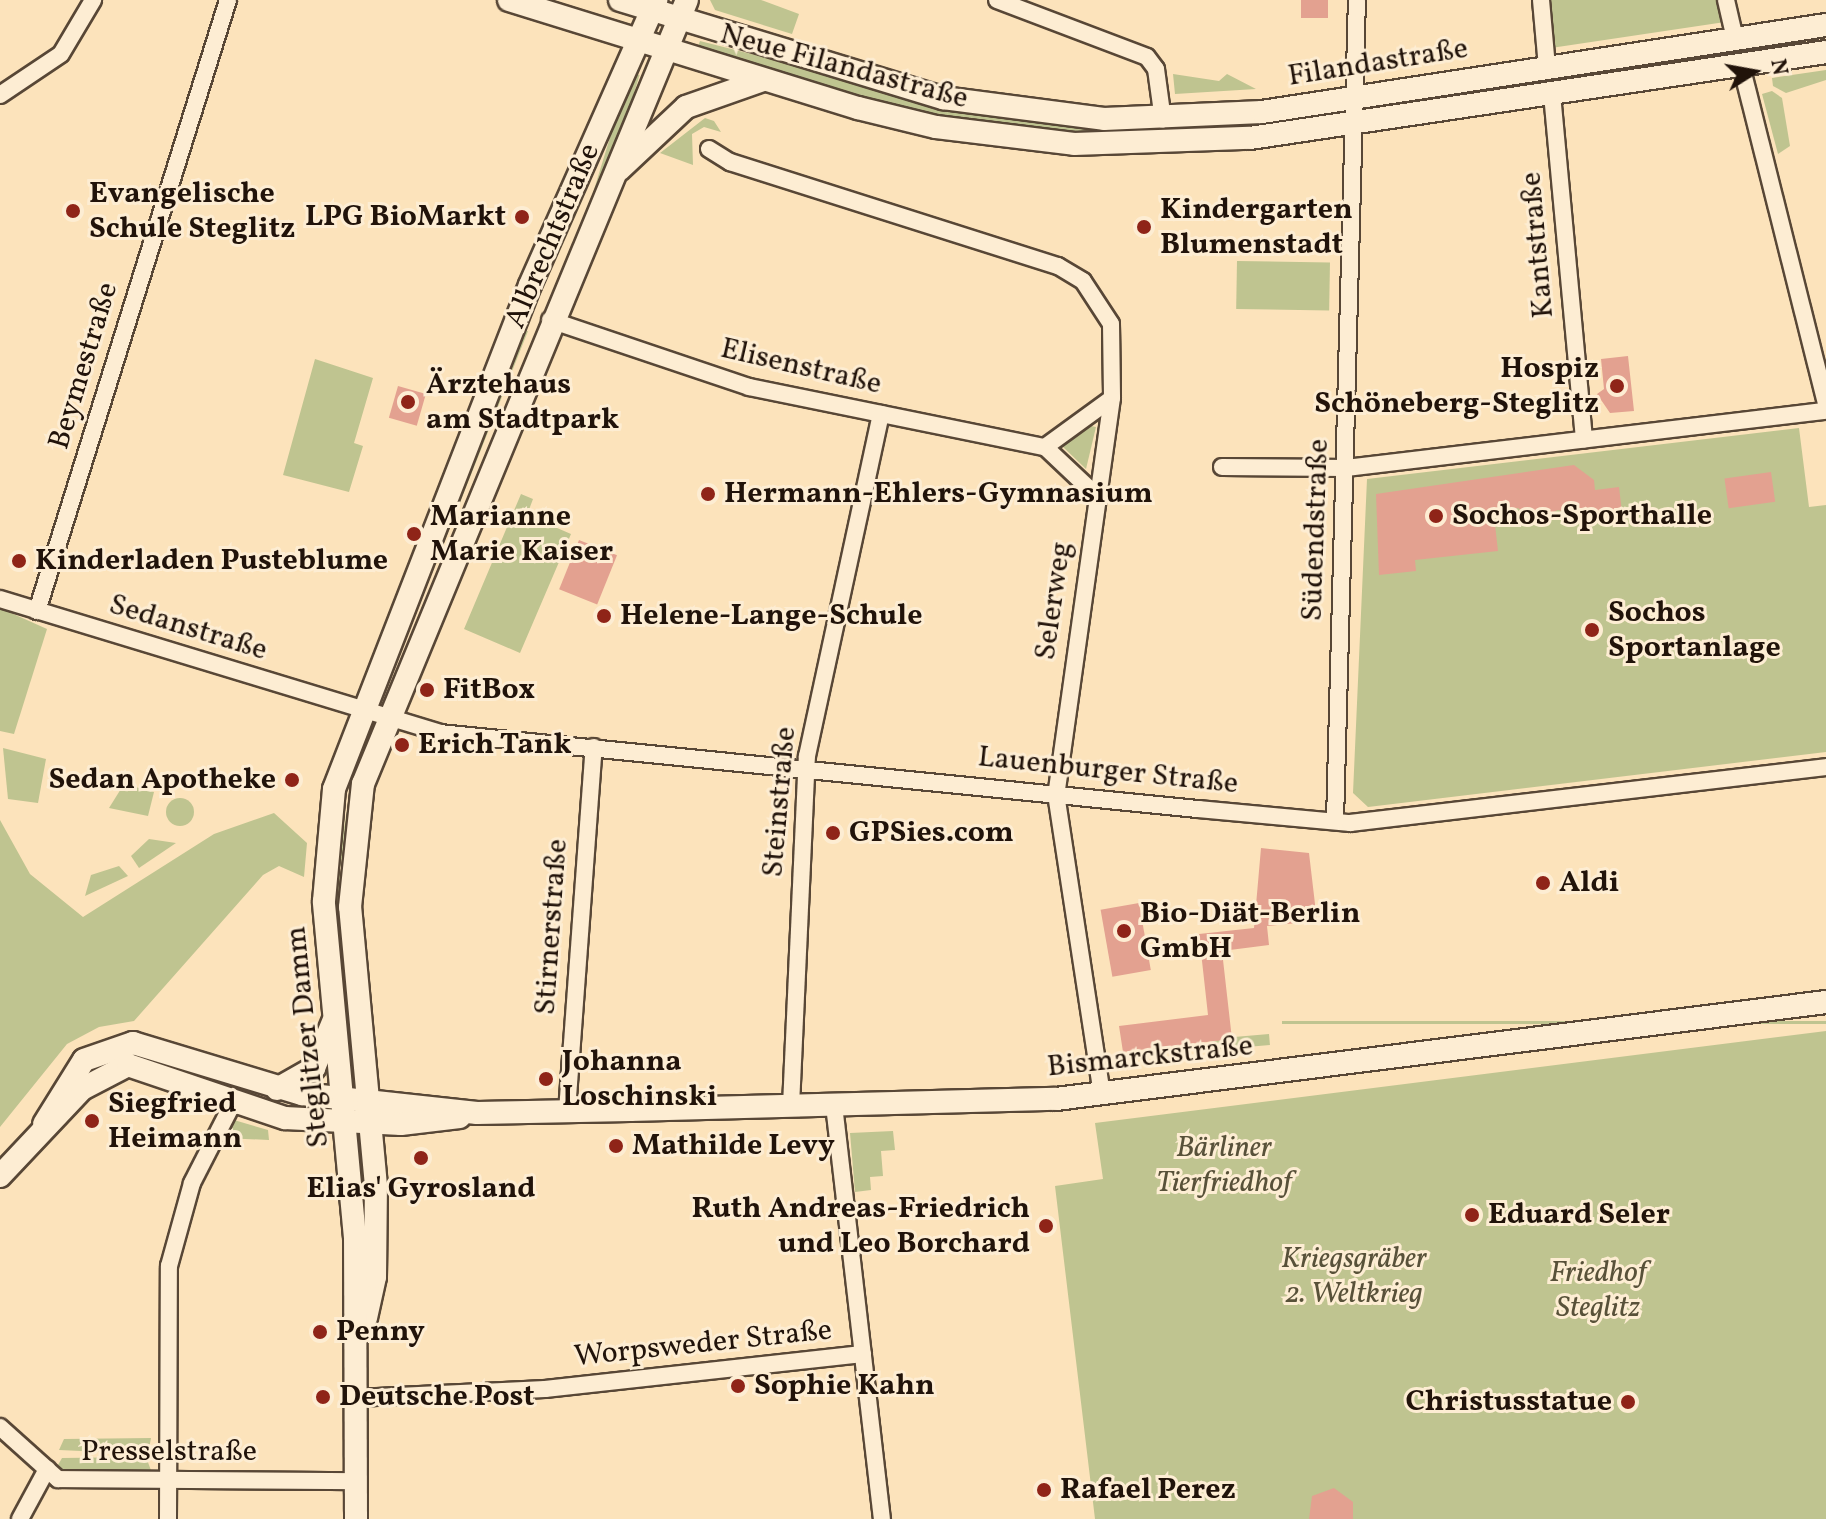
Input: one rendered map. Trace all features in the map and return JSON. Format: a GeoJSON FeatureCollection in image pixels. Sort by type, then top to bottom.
{"type":"FeatureCollection","features":[{"type":"Feature","properties":{"kind":"main road","name":"Neue Filandastraße"},"geometry":{"type":"LineString","coordinates":[[509,0],[633,40],[936,127],[1138,146]]}},
{"type":"Feature","properties":{"kind":"main road","name":"Neue Filandastraße"},"geometry":{"type":"LineString","coordinates":[[620,0],[682,10],[943,98],[1037,115],[1163,120]]}},
{"type":"Feature","properties":{"kind":"main road","name":"Albrechtstraße"},"geometry":{"type":"LineString","coordinates":[[360,710],[515,322],[633,40],[654,5]]}},
{"type":"Feature","properties":{"kind":"main road","name":"Albrechtstraße"},"geometry":{"type":"LineString","coordinates":[[385,718],[682,10]]}},
{"type":"Feature","properties":{"kind":"main road","name":"Filandastraße"},"geometry":{"type":"LineString","coordinates":[[1163,120],[1358,98],[1826,25]]}},
{"type":"Feature","properties":{"kind":"main road","name":"Filandastraße"},"geometry":{"type":"LineString","coordinates":[[1138,146],[1356,124],[1826,52]]}},
{"type":"Feature","properties":{"kind":"main road"},"geometry":{"type":"LineString","coordinates":[[608,182],[686,107],[767,79]]}},
{"type":"Feature","properties":{"kind":"main road"},"geometry":{"type":"LineString","coordinates":[[515,322],[548,326]]}},
{"type":"Feature","properties":{"kind":"main road","name":"Steglitzer Damm"},"geometry":{"type":"LineString","coordinates":[[356,1519],[357,1362],[348,1123],[324,901],[334,789],[360,710]]}},
{"type":"Feature","properties":{"kind":"main road","name":"Steglitzer Damm"},"geometry":{"type":"LineString","coordinates":[[357,1362],[377,1244],[372,1124],[350,883],[363,784],[385,718]]}},
{"type":"Feature","properties":{"kind":"main road","name":"Bismarckstraße"},"geometry":{"type":"LineString","coordinates":[[44,1124],[96,1077],[128,1065],[233,1103],[348,1123],[372,1124],[477,1113],[834,1105],[1102,1094],[1826,1002]]}},
{"type":"Feature","properties":{"kind":"main road"},"geometry":{"type":"LineString","coordinates":[[276,1089],[314,1068],[336,1009]]}},
{"type":"Feature","properties":{"kind":"main road","name":"Bismarckstraße"},"geometry":{"type":"LineString","coordinates":[[44,1124],[84,1060],[133,1043],[276,1089],[477,1113]]}},
{"type":"Feature","properties":{"kind":"main road"},"geometry":{"type":"LineString","coordinates":[[0,1176],[44,1124]]}},
{"type":"Feature","properties":{"kind":"street"},"geometry":{"type":"LineString","coordinates":[[0,95],[61,54],[93,0]]}},
{"type":"Feature","properties":{"kind":"street","name":"Beymestraße"},"geometry":{"type":"LineString","coordinates":[[37,611],[228,0]]}},
{"type":"Feature","properties":{"kind":"street"},"geometry":{"type":"LineString","coordinates":[[997,0],[1147,57],[1156,69],[1163,120]]}},
{"type":"Feature","properties":{"kind":"street","name":"Südendstraße"},"geometry":{"type":"LineString","coordinates":[[1335,821],[1358,98],[1357,0]]}},
{"type":"Feature","properties":{"kind":"street"},"geometry":{"type":"LineString","coordinates":[[1541,0],[1547,67]]}},
{"type":"Feature","properties":{"kind":"street"},"geometry":{"type":"LineString","coordinates":[[1726,0],[1735,39]]}},
{"type":"Feature","properties":{"kind":"street"},"geometry":{"type":"LineString","coordinates":[[1741,65],[1826,403]]}},
{"type":"Feature","properties":{"kind":"street","name":"Kantstraße"},"geometry":{"type":"LineString","coordinates":[[1552,94],[1584,440]]}},
{"type":"Feature","properties":{"kind":"street","name":"Selerweg"},"geometry":{"type":"LineString","coordinates":[[709,149],[1083,281],[1111,324],[1112,398],[1056,794],[1102,1094]]}},
{"type":"Feature","properties":{"kind":"street","name":"Elisenstraße"},"geometry":{"type":"LineString","coordinates":[[548,326],[725,381],[1045,447]]}},
{"type":"Feature","properties":{"kind":"street"},"geometry":{"type":"LineString","coordinates":[[1098,497],[1045,447],[1112,398]]}},
{"type":"Feature","properties":{"kind":"street"},"geometry":{"type":"LineString","coordinates":[[1222,467],[1346,468],[1826,411]]}},
{"type":"Feature","properties":{"kind":"street","name":"Steinstraße"},"geometry":{"type":"LineString","coordinates":[[791,1106],[806,768],[881,414]]}},
{"type":"Feature","properties":{"kind":"street","name":"Sedanstraße"},"geometry":{"type":"LineString","coordinates":[[0,599],[385,718]]}},
{"type":"Feature","properties":{"kind":"street","name":"Lauenburger Straße"},"geometry":{"type":"LineString","coordinates":[[385,718],[440,733],[1335,821],[1826,767]]}},
{"type":"Feature","properties":{"kind":"street","name":"Stirnerstraße"},"geometry":{"type":"LineString","coordinates":[[567,1111],[594,747]]}},
{"type":"Feature","properties":{"kind":"street"},"geometry":{"type":"LineString","coordinates":[[168,1519],[164,1320],[172,1248],[192,1183],[233,1103]]}},
{"type":"Feature","properties":{"kind":"street"},"geometry":{"type":"LineString","coordinates":[[834,1105],[882,1519]]}},
{"type":"Feature","properties":{"kind":"street","name":"Worpsweder Straße"},"geometry":{"type":"LineString","coordinates":[[356,1398],[545,1389],[863,1354]]}},
{"type":"Feature","properties":{"kind":"street","name":"Presselstraße"},"geometry":{"type":"LineString","coordinates":[[0,1427],[58,1479],[356,1481]]}},
{"type":"Feature","properties":{"kind":"street"},"geometry":{"type":"LineString","coordinates":[[20,1519],[47,1469]]}},
{"type":"Feature","properties":{"kind":"green space"},"geometry":{"type":"Polygon","coordinates":[[[710,0],[761,0],[799,14],[792,34],[715,10],[710,0]]]}},
{"type":"Feature","properties":{"kind":"green space"},"geometry":{"type":"Polygon","coordinates":[[[1547,0],[1719,0],[1725,22],[1551,48],[1547,0]]]}},
{"type":"Feature","properties":{"kind":"green space"},"geometry":{"type":"Polygon","coordinates":[[[700,41],[849,79],[1174,126],[1174,134],[1062,133],[936,117],[697,49],[700,41]]]}},
{"type":"Feature","properties":{"kind":"green space"},"geometry":{"type":"Polygon","coordinates":[[[1749,48],[1749,54],[1537,84],[1537,79],[1749,48]]]}},
{"type":"Feature","properties":{"kind":"green space"},"geometry":{"type":"Polygon","coordinates":[[[1826,70],[1826,80],[1786,93],[1773,86],[1772,78],[1826,70]]]}},
{"type":"Feature","properties":{"kind":"green space"},"geometry":{"type":"Polygon","coordinates":[[[630,72],[640,75],[573,294],[563,291],[630,72]]]}},
{"type":"Feature","properties":{"kind":"green space"},"geometry":{"type":"Polygon","coordinates":[[[1173,74],[1219,81],[1227,74],[1256,89],[1175,94],[1173,74]]]}},
{"type":"Feature","properties":{"kind":"green space"},"geometry":{"type":"Polygon","coordinates":[[[1772,91],[1782,98],[1790,146],[1778,154],[1762,94],[1772,91]]]}},
{"type":"Feature","properties":{"kind":"green space"},"geometry":{"type":"Polygon","coordinates":[[[705,118],[714,121],[721,132],[704,127],[692,134],[693,165],[660,153],[705,118]]]}},
{"type":"Feature","properties":{"kind":"green space"},"geometry":{"type":"Polygon","coordinates":[[[1237,261],[1330,263],[1329,311],[1236,309],[1237,261]]]}},
{"type":"Feature","properties":{"kind":"green space"},"geometry":{"type":"Polygon","coordinates":[[[528,331],[388,684],[382,682],[523,332],[528,331]]]}},
{"type":"Feature","properties":{"kind":"green space"},"geometry":{"type":"Polygon","coordinates":[[[315,359],[373,378],[354,443],[363,446],[349,492],[283,475],[315,359]]]}},
{"type":"Feature","properties":{"kind":"green space"},"geometry":{"type":"Polygon","coordinates":[[[1091,426],[1096,427],[1086,469],[1062,446],[1091,426]]]}},
{"type":"Feature","properties":{"kind":"green space","name":"Sochos Sportanlage"},"geometry":{"type":"Polygon","coordinates":[[[1799,428],[1809,507],[1826,505],[1826,752],[1368,807],[1353,793],[1367,479],[1799,428]]]}},
{"type":"Feature","properties":{"kind":"green space"},"geometry":{"type":"Polygon","coordinates":[[[521,494],[533,499],[527,515],[571,534],[520,653],[464,629],[521,494]]]}},
{"type":"Feature","properties":{"kind":"green space"},"geometry":{"type":"Polygon","coordinates":[[[0,608],[47,629],[14,734],[0,731],[0,608]]]}},
{"type":"Feature","properties":{"kind":"green space"},"geometry":{"type":"Polygon","coordinates":[[[359,739],[365,741],[340,868],[350,1052],[335,881],[359,739]]]}},
{"type":"Feature","properties":{"kind":"green space"},"geometry":{"type":"Polygon","coordinates":[[[3,748],[46,759],[38,803],[8,799],[3,748]]]}},
{"type":"Feature","properties":{"kind":"green space"},"geometry":{"type":"Polygon","coordinates":[[[124,784],[154,792],[148,816],[109,808],[124,784]]]}},
{"type":"Feature","properties":{"kind":"green space"},"geometry":{"type":"Polygon","coordinates":[[[180,798],[190,802],[194,812],[190,822],[180,826],[170,822],[166,812],[170,802],[180,798]]]}},
{"type":"Feature","properties":{"kind":"green space"},"geometry":{"type":"Polygon","coordinates":[[[274,813],[307,843],[304,877],[279,866],[263,875],[134,1021],[99,1027],[67,1044],[0,1127],[0,820],[30,874],[83,917],[214,834],[274,813]]]}},
{"type":"Feature","properties":{"kind":"green space"},"geometry":{"type":"Polygon","coordinates":[[[149,839],[176,843],[139,868],[131,856],[149,839]]]}},
{"type":"Feature","properties":{"kind":"green space"},"geometry":{"type":"Polygon","coordinates":[[[119,866],[128,876],[85,896],[91,875],[119,866]]]}},
{"type":"Feature","properties":{"kind":"green space"},"geometry":{"type":"Polygon","coordinates":[[[1282,1021],[1826,1021],[1826,1024],[1282,1024],[1282,1021]]]}},
{"type":"Feature","properties":{"kind":"green space","name":"Friedhof Steglitz"},"geometry":{"type":"Polygon","coordinates":[[[1826,1031],[1826,1519],[1095,1519],[1055,1186],[1103,1179],[1095,1123],[1826,1031]]]}},
{"type":"Feature","properties":{"kind":"green space"},"geometry":{"type":"Polygon","coordinates":[[[1269,1034],[1270,1045],[1212,1050],[1211,1039],[1269,1034]]]}},
{"type":"Feature","properties":{"kind":"green space"},"geometry":{"type":"Polygon","coordinates":[[[234,1120],[268,1130],[269,1140],[223,1138],[234,1120]]]}},
{"type":"Feature","properties":{"kind":"green space"},"geometry":{"type":"Polygon","coordinates":[[[893,1131],[895,1150],[881,1151],[883,1176],[870,1177],[871,1190],[855,1192],[850,1133],[893,1131]]]}},
{"type":"Feature","properties":{"kind":"green space"},"geometry":{"type":"Polygon","coordinates":[[[151,1438],[148,1454],[59,1450],[64,1439],[151,1438]]]}},
{"type":"Feature","properties":{"kind":"green space"},"geometry":{"type":"Polygon","coordinates":[[[146,1457],[152,1473],[63,1472],[58,1465],[62,1458],[146,1457]]]}},
{"type":"Feature","properties":{"kind":"building"},"geometry":{"type":"Polygon","coordinates":[[[1301,0],[1328,0],[1328,18],[1301,18],[1301,0]]]}},
{"type":"Feature","properties":{"kind":"building","name":"Hospiz Schöneberg-Steglitz"},"geometry":{"type":"Polygon","coordinates":[[[1628,356],[1634,411],[1610,413],[1597,394],[1604,389],[1601,359],[1628,356]]]}},
{"type":"Feature","properties":{"kind":"building","name":"Ärztehaus am Stadtpark"},"geometry":{"type":"Polygon","coordinates":[[[398,386],[426,394],[417,426],[389,418],[398,386]]]}},
{"type":"Feature","properties":{"kind":"building","name":"Sochos-Sporthalle"},"geometry":{"type":"Polygon","coordinates":[[[1574,465],[1594,480],[1595,490],[1619,487],[1622,512],[1597,521],[1558,510],[1534,520],[1518,508],[1494,516],[1498,551],[1415,560],[1416,571],[1379,575],[1376,494],[1574,465]]]}},
{"type":"Feature","properties":{"kind":"building"},"geometry":{"type":"Polygon","coordinates":[[[1771,472],[1775,502],[1729,508],[1724,479],[1771,472]]]}},
{"type":"Feature","properties":{"kind":"building"},"geometry":{"type":"Polygon","coordinates":[[[579,540],[617,555],[597,604],[559,589],[579,540]]]}},
{"type":"Feature","properties":{"kind":"building"},"geometry":{"type":"Polygon","coordinates":[[[1261,848],[1309,853],[1317,921],[1267,926],[1269,945],[1222,951],[1232,1039],[1123,1052],[1119,1026],[1208,1015],[1199,934],[1254,928],[1261,848]]]}},
{"type":"Feature","properties":{"kind":"building","name":"Bio-Diät-Berlin GmbH"},"geometry":{"type":"Polygon","coordinates":[[[1139,903],[1151,970],[1112,977],[1101,910],[1139,903]]]}},
{"type":"Feature","properties":{"kind":"building"},"geometry":{"type":"Polygon","coordinates":[[[1334,1488],[1353,1502],[1353,1519],[1309,1519],[1312,1496],[1334,1488]]]}},
{"type":"Feature","properties":{"kind":"place","name":"Evangelische Schule Steglitz"},"geometry":{"type":"Point","coordinates":[73,211]}},
{"type":"Feature","properties":{"kind":"place","name":"LPG BioMarkt"},"geometry":{"type":"Point","coordinates":[522,217]}},
{"type":"Feature","properties":{"kind":"place","name":"Kindergarten Blumenstadt"},"geometry":{"type":"Point","coordinates":[1144,227]}},
{"type":"Feature","properties":{"kind":"place","name":"Hospiz Schöneberg-Steglitz"},"geometry":{"type":"Point","coordinates":[1617,386]}},
{"type":"Feature","properties":{"kind":"place","name":"Ärztehaus am Stadtpark"},"geometry":{"type":"Point","coordinates":[408,402]}},
{"type":"Feature","properties":{"kind":"place","name":"Hermann-Ehlers-Gymnasium"},"geometry":{"type":"Point","coordinates":[708,494]}},
{"type":"Feature","properties":{"kind":"place","name":"Sochos-Sporthalle"},"geometry":{"type":"Point","coordinates":[1436,516]}},
{"type":"Feature","properties":{"kind":"place","name":"Marianne Marie Kaiser"},"geometry":{"type":"Point","coordinates":[414,534]}},
{"type":"Feature","properties":{"kind":"place","name":"Kinderladen Pusteblume"},"geometry":{"type":"Point","coordinates":[19,561]}},
{"type":"Feature","properties":{"kind":"place","name":"Helene-Lange-Schule"},"geometry":{"type":"Point","coordinates":[604,616]}},
{"type":"Feature","properties":{"kind":"place","name":"Sochos Sportanlage"},"geometry":{"type":"Point","coordinates":[1592,630]}},
{"type":"Feature","properties":{"kind":"place","name":"FitBox"},"geometry":{"type":"Point","coordinates":[427,690]}},
{"type":"Feature","properties":{"kind":"place","name":"Erich Tank"},"geometry":{"type":"Point","coordinates":[402,745]}},
{"type":"Feature","properties":{"kind":"place","name":"Sedan Apotheke"},"geometry":{"type":"Point","coordinates":[292,780]}},
{"type":"Feature","properties":{"kind":"place","name":"GPSies.com"},"geometry":{"type":"Point","coordinates":[833,833]}},
{"type":"Feature","properties":{"kind":"place","name":"Aldi"},"geometry":{"type":"Point","coordinates":[1543,883]}},
{"type":"Feature","properties":{"kind":"place","name":"Bio-Diät-Berlin GmbH"},"geometry":{"type":"Point","coordinates":[1124,931]}},
{"type":"Feature","properties":{"kind":"place","name":"Johanna Loschinski"},"geometry":{"type":"Point","coordinates":[546,1079]}},
{"type":"Feature","properties":{"kind":"place","name":"Siegfried Heimann"},"geometry":{"type":"Point","coordinates":[92,1121]}},
{"type":"Feature","properties":{"kind":"place","name":"Mathilde Levy"},"geometry":{"type":"Point","coordinates":[616,1146]}},
{"type":"Feature","properties":{"kind":"place","name":"Elias' Gyrosland"},"geometry":{"type":"Point","coordinates":[421,1158]}},
{"type":"Feature","properties":{"kind":"place","name":"Eduard Seler"},"geometry":{"type":"Point","coordinates":[1472,1215]}},
{"type":"Feature","properties":{"kind":"place","name":"Ruth Andreas-Friedrich und Leo Borchard"},"geometry":{"type":"Point","coordinates":[1046,1226]}},
{"type":"Feature","properties":{"kind":"place","name":"Penny"},"geometry":{"type":"Point","coordinates":[320,1332]}},
{"type":"Feature","properties":{"kind":"place","name":"Sophie Kahn"},"geometry":{"type":"Point","coordinates":[738,1386]}},
{"type":"Feature","properties":{"kind":"place","name":"Deutsche Post"},"geometry":{"type":"Point","coordinates":[323,1397]}},
{"type":"Feature","properties":{"kind":"place","name":"Christusstatue"},"geometry":{"type":"Point","coordinates":[1628,1402]}},
{"type":"Feature","properties":{"kind":"place","name":"Rafael Perez"},"geometry":{"type":"Point","coordinates":[1044,1490]}},
{"type":"Feature","properties":{"kind":"park label","name":"Bärliner Tierfriedhof"},"geometry":{"type":"Point","coordinates":[1224,1165]}},
{"type":"Feature","properties":{"kind":"park label","name":"Kriegsgräber 2. Weltkrieg"},"geometry":{"type":"Point","coordinates":[1354,1276]}}]}
